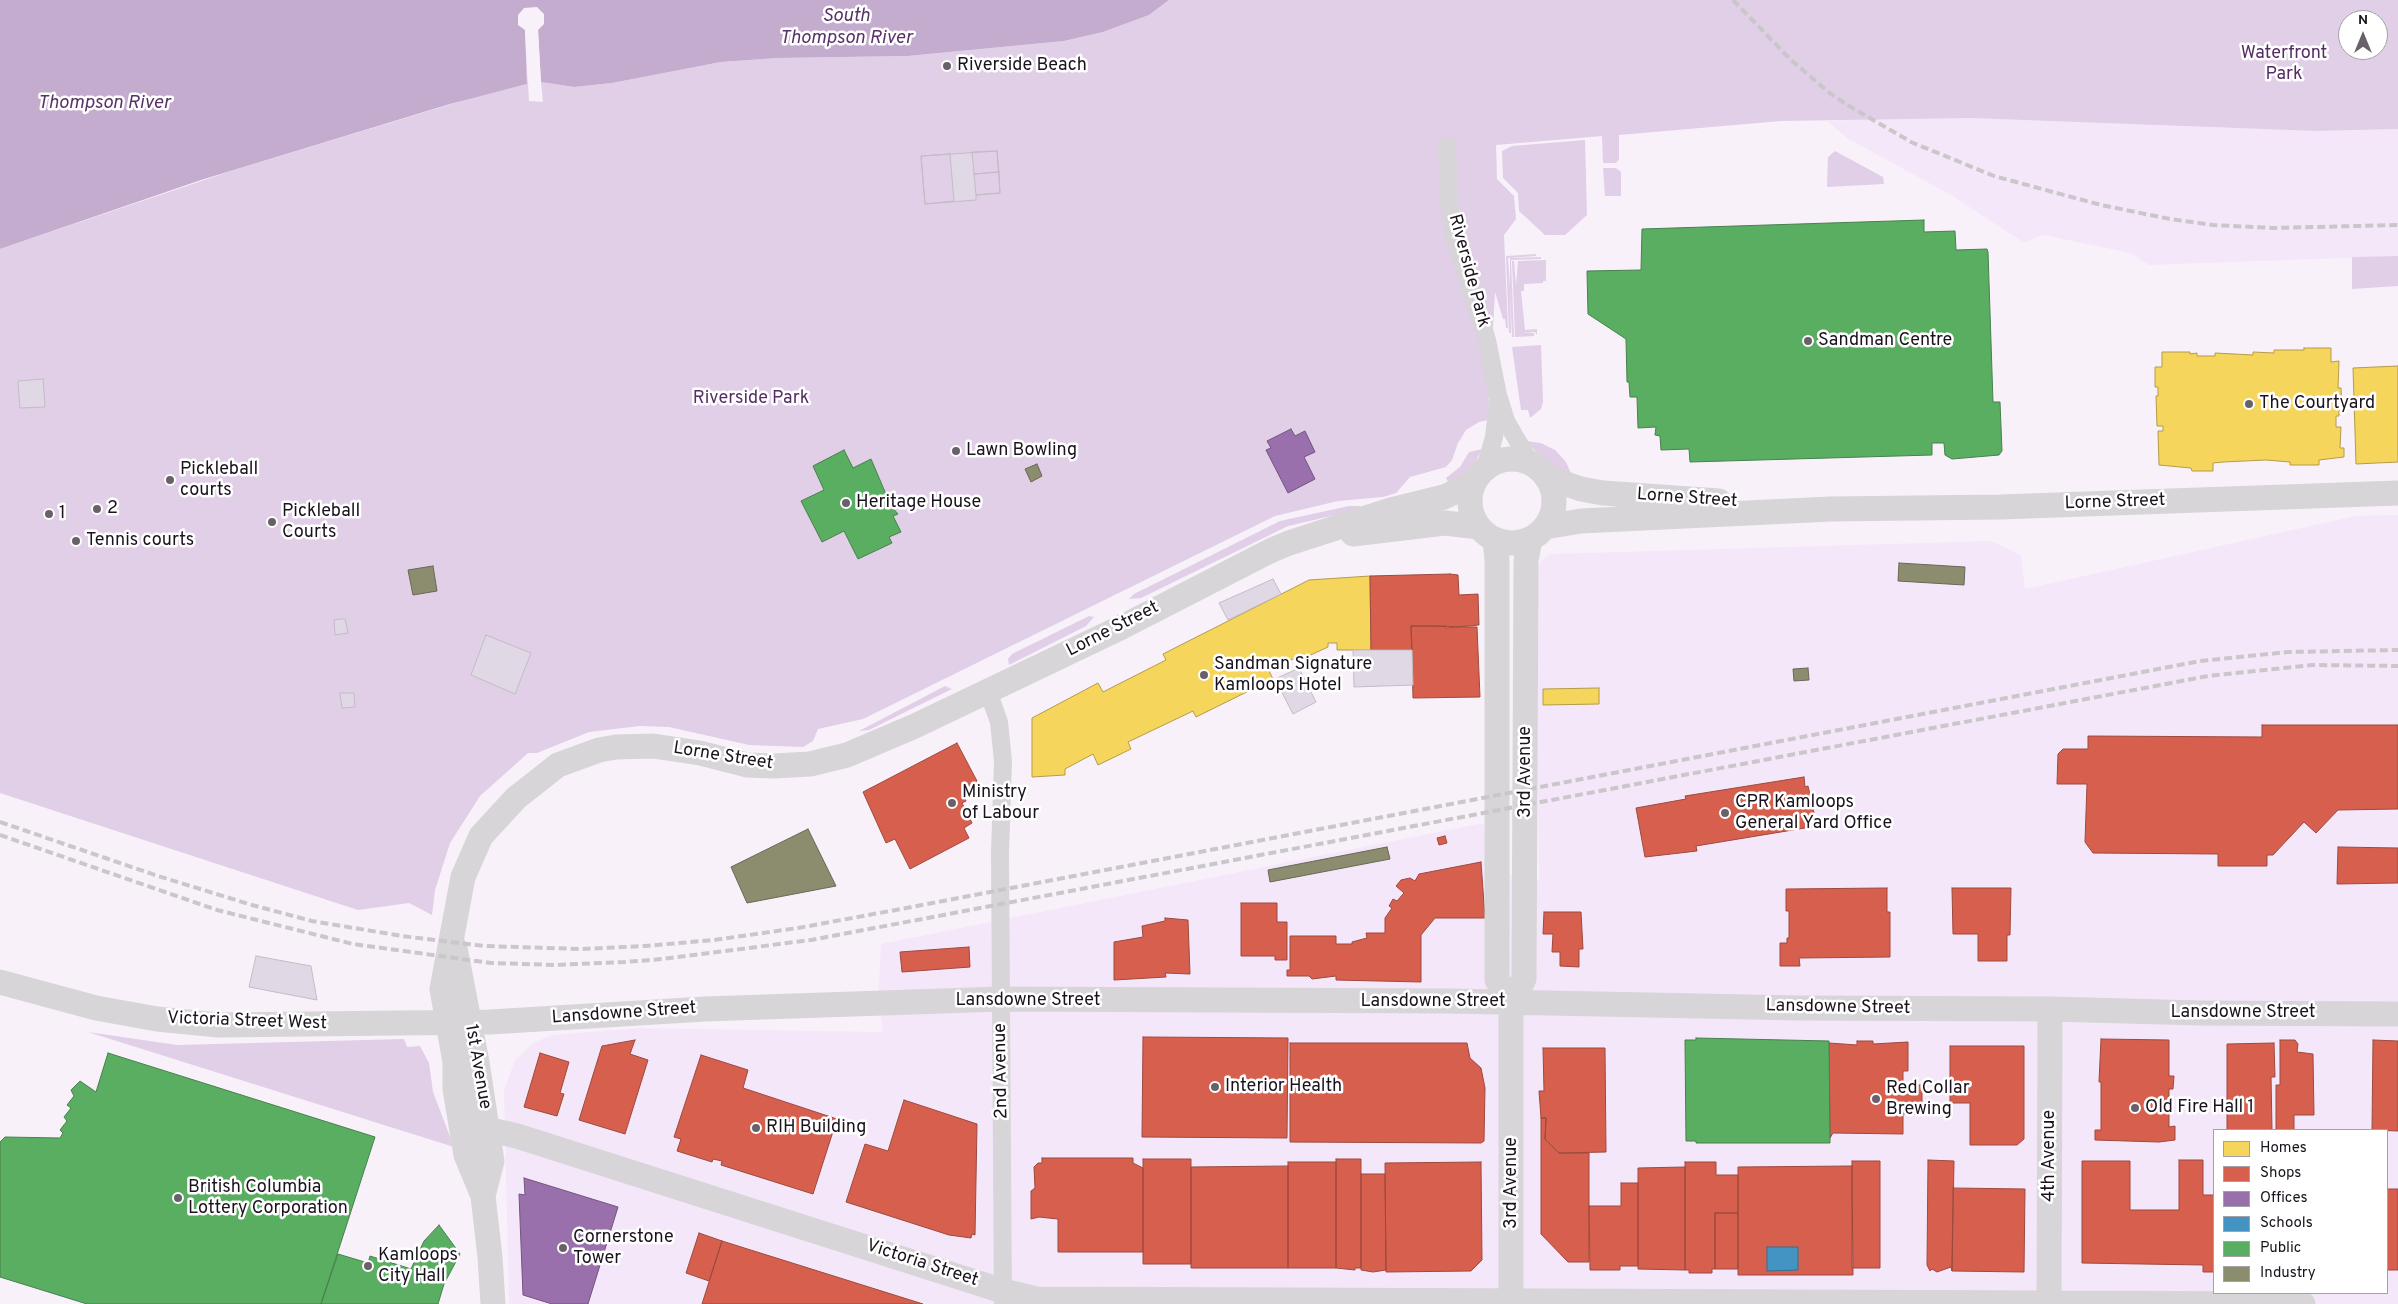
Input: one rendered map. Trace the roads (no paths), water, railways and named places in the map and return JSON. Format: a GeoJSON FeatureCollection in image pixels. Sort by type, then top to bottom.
{"type":"FeatureCollection","features":[{"type":"Feature","properties":{"kind":"street","name":"Riverside Park"},"geometry":{"type":"LineString","coordinates":[[1447,146],[1448,194],[1454,235],[1487,340],[1498,395],[1506,421],[1538,470]]}},
{"type":"Feature","properties":{"kind":"street","name":"Riverside Park"},"geometry":{"type":"LineString","coordinates":[[1480,476],[1494,437],[1498,395]]}},
{"type":"Feature","properties":{"kind":"street"},"geometry":{"type":"LineString","coordinates":[[1508,460],[1519,460],[1538,470],[1551,486],[1554,502],[1550,518],[1538,533],[1519,543],[1487,533],[1470,506],[1480,476],[1496,463],[1508,460]]}},
{"type":"Feature","properties":{"kind":"street","name":"Lorne Street"},"geometry":{"type":"LineString","coordinates":[[1538,470],[1581,489],[1602,493],[1831,509]]}},
{"type":"Feature","properties":{"kind":"street","name":"Lorne Street"},"geometry":{"type":"LineString","coordinates":[[458,1022],[442,989],[463,877],[481,836],[516,798],[558,765],[608,748],[643,745],[674,748],[747,765],[786,766],[830,760],[867,748],[988,691],[1122,627],[1233,568],[1289,543],[1391,510],[1444,497],[1480,476]]}},
{"type":"Feature","properties":{"kind":"street","name":"Lorne Street"},"geometry":{"type":"LineString","coordinates":[[1538,533],[1581,521],[1831,509],[2000,507],[2398,493]]}},
{"type":"Feature","properties":{"kind":"street","name":"Lorne Street"},"geometry":{"type":"LineString","coordinates":[[1289,543],[1445,523],[1487,533]]}},
{"type":"Feature","properties":{"kind":"street","name":"3rd Avenue"},"geometry":{"type":"LineString","coordinates":[[1487,533],[1497,560],[1497,980],[1511,1002]]}},
{"type":"Feature","properties":{"kind":"street","name":"3rd Avenue"},"geometry":{"type":"LineString","coordinates":[[1511,1303],[1511,1002],[1524,979],[1526,561],[1538,533]]}},
{"type":"Feature","properties":{"kind":"street","name":"2nd Avenue"},"geometry":{"type":"LineString","coordinates":[[988,691],[999,722],[1003,761],[1000,853],[1003,1297]]}},
{"type":"Feature","properties":{"kind":"street","name":"Victoria Street West"},"geometry":{"type":"LineString","coordinates":[[0,982],[96,1008],[157,1019],[210,1024],[288,1025],[458,1022]]}},
{"type":"Feature","properties":{"kind":"street","name":"Lansdowne Street"},"geometry":{"type":"LineString","coordinates":[[458,1022],[501,1022],[705,1009],[1001,999],[1511,1002],[1800,1008],[2050,1009],[2200,1013],[2398,1014]]}},
{"type":"Feature","properties":{"kind":"street","name":"4th Avenue"},"geometry":{"type":"LineString","coordinates":[[2048,1303],[2050,1009]]}},
{"type":"Feature","properties":{"kind":"street","name":"1st Avenue"},"geometry":{"type":"LineString","coordinates":[[458,1022],[455,1062],[456,1089],[466,1155],[483,1196],[493,1304]]}},
{"type":"Feature","properties":{"kind":"street","name":"1st Avenue"},"geometry":{"type":"LineString","coordinates":[[458,1022],[487,1128],[492,1161],[483,1196]]}},
{"type":"Feature","properties":{"kind":"street"},"geometry":{"type":"LineString","coordinates":[[455,1062],[466,1087],[471,1119],[478,1127],[487,1128]]}},
{"type":"Feature","properties":{"kind":"street","name":"Victoria Street"},"geometry":{"type":"LineString","coordinates":[[487,1128],[1003,1297],[1036,1299],[1511,1303],[2303,1304]]}},
{"type":"Feature","properties":{"kind":"water","name":"Thompson River"},"geometry":{"type":"Polygon","coordinates":[[[0,0],[1169,0],[1149,15],[1103,32],[1064,41],[908,56],[778,58],[721,62],[612,83],[574,87],[541,82],[538,30],[525,30],[527,84],[450,104],[201,180],[0,249],[0,0]]]}},
{"type":"Feature","properties":{"kind":"railway"},"geometry":{"type":"LineString","coordinates":[[1733,0],[1791,60],[1831,94],[1911,142],[1994,176],[2101,205],[2170,219],[2213,225],[2274,228],[2398,225]]}},
{"type":"Feature","properties":{"kind":"railway"},"geometry":{"type":"LineString","coordinates":[[0,822],[158,876],[312,921],[402,936],[484,946],[582,949],[645,946],[714,940],[798,928],[2200,661],[2288,652],[2398,650]]}},
{"type":"Feature","properties":{"kind":"railway"},"geometry":{"type":"LineString","coordinates":[[0,835],[217,910],[353,944],[491,963],[555,965],[625,962],[811,940],[2208,676],[2312,665],[2398,666]]}},
{"type":"Feature","properties":{"kind":"place","name":"Riverside Beach"},"geometry":{"type":"Point","coordinates":[947,66]}},
{"type":"Feature","properties":{"kind":"place","name":"Sandman Centre"},"geometry":{"type":"Point","coordinates":[1808,341]}},
{"type":"Feature","properties":{"kind":"place","name":"The Courtyard"},"geometry":{"type":"Point","coordinates":[2249,404]}},
{"type":"Feature","properties":{"kind":"place","name":"Lawn Bowling"},"geometry":{"type":"Point","coordinates":[956,451]}},
{"type":"Feature","properties":{"kind":"place","name":"Pickleball courts"},"geometry":{"type":"Point","coordinates":[170,480]}},
{"type":"Feature","properties":{"kind":"place","name":"Heritage House"},"geometry":{"type":"Point","coordinates":[846,503]}},
{"type":"Feature","properties":{"kind":"place","name":"2"},"geometry":{"type":"Point","coordinates":[97,509]}},
{"type":"Feature","properties":{"kind":"place","name":"1"},"geometry":{"type":"Point","coordinates":[49,514]}},
{"type":"Feature","properties":{"kind":"place","name":"Pickleball Courts"},"geometry":{"type":"Point","coordinates":[272,522]}},
{"type":"Feature","properties":{"kind":"place","name":"Tennis courts"},"geometry":{"type":"Point","coordinates":[76,541]}},
{"type":"Feature","properties":{"kind":"place","name":"Sandman Signature Kamloops Hotel"},"geometry":{"type":"Point","coordinates":[1204,675]}},
{"type":"Feature","properties":{"kind":"place","name":"Ministry of Labour"},"geometry":{"type":"Point","coordinates":[952,803]}},
{"type":"Feature","properties":{"kind":"place","name":"CPR Kamloops General Yard Office"},"geometry":{"type":"Point","coordinates":[1725,813]}},
{"type":"Feature","properties":{"kind":"place","name":"Interior Health"},"geometry":{"type":"Point","coordinates":[1215,1087]}},
{"type":"Feature","properties":{"kind":"place","name":"Red Collar Brewing"},"geometry":{"type":"Point","coordinates":[1876,1099]}},
{"type":"Feature","properties":{"kind":"place","name":"Old Fire Hall 1"},"geometry":{"type":"Point","coordinates":[2135,1108]}},
{"type":"Feature","properties":{"kind":"place","name":"RIH Building"},"geometry":{"type":"Point","coordinates":[756,1128]}},
{"type":"Feature","properties":{"kind":"place","name":"British Columbia Lottery Corporation"},"geometry":{"type":"Point","coordinates":[178,1198]}},
{"type":"Feature","properties":{"kind":"place","name":"Cornerstone Tower"},"geometry":{"type":"Point","coordinates":[563,1248]}},
{"type":"Feature","properties":{"kind":"place","name":"Kamloops City Hall"},"geometry":{"type":"Point","coordinates":[368,1266]}},
{"type":"Feature","properties":{"kind":"water label","name":"South Thompson River"},"geometry":{"type":"Point","coordinates":[846,28]}},
{"type":"Feature","properties":{"kind":"park label","name":"Waterfront Park"},"geometry":{"type":"Point","coordinates":[2284,64]}}]}
